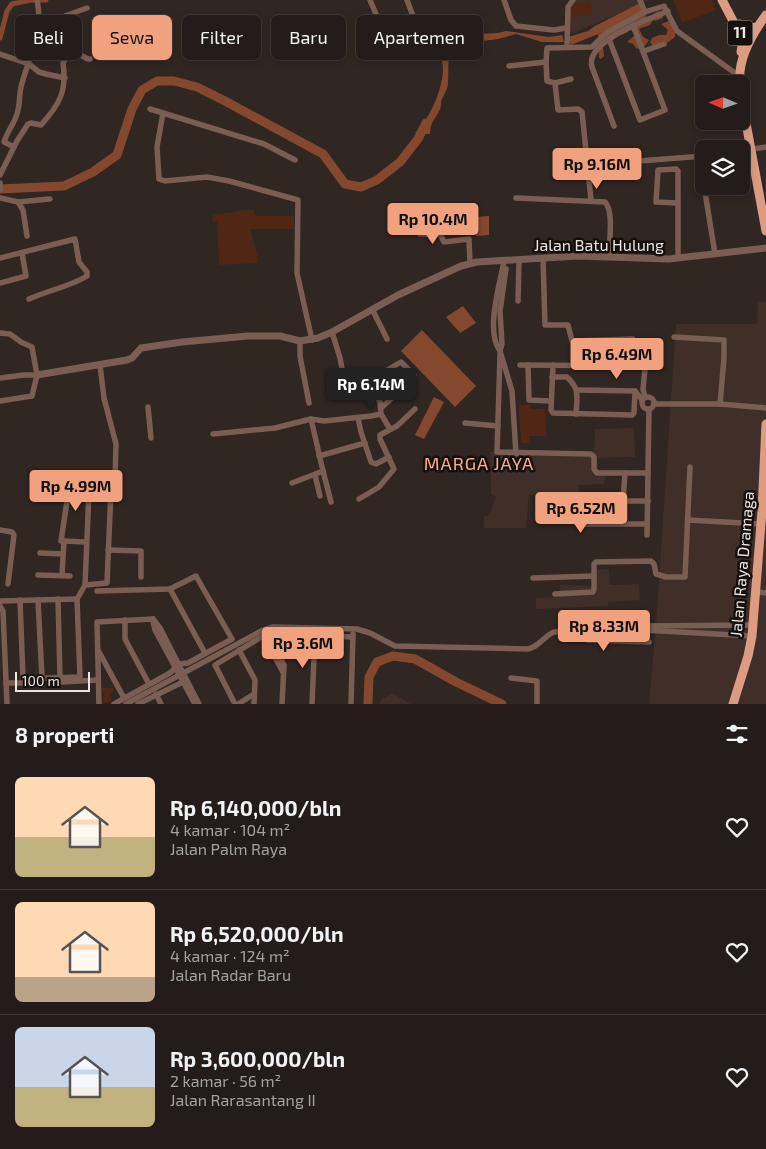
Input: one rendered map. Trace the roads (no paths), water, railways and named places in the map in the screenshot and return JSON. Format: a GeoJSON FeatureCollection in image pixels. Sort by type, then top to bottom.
{"type":"FeatureCollection","features":[{"type":"Feature","properties":{"kind":"highway","name":"11"},"geometry":{"type":"LineString","coordinates":[[722,0],[743,40],[739,75]]}},
{"type":"Feature","properties":{"kind":"highway","name":"11"},"geometry":{"type":"LineString","coordinates":[[728,0],[750,41]]}},
{"type":"Feature","properties":{"kind":"highway","name":"11"},"geometry":{"type":"LineString","coordinates":[[739,75],[750,41],[766,14]]}},
{"type":"Feature","properties":{"kind":"highway"},"geometry":{"type":"LineString","coordinates":[[740,24],[748,29],[757,27]]}},
{"type":"Feature","properties":{"kind":"highway"},"geometry":{"type":"LineString","coordinates":[[747,130],[766,227]]}},
{"type":"Feature","properties":{"kind":"highway","name":"Jalan Raya Dramaga"},"geometry":{"type":"LineString","coordinates":[[733,704],[748,656],[752,636],[755,592],[763,543],[766,424]]}},
{"type":"Feature","properties":{"kind":"street"},"geometry":{"type":"LineString","coordinates":[[370,0],[376,15]]}},
{"type":"Feature","properties":{"kind":"street"},"geometry":{"type":"LineString","coordinates":[[407,0],[413,15]]}},
{"type":"Feature","properties":{"kind":"street"},"geometry":{"type":"LineString","coordinates":[[504,0],[511,20],[516,26],[566,31]]}},
{"type":"Feature","properties":{"kind":"street"},"geometry":{"type":"LineString","coordinates":[[567,45],[568,7],[573,0]]}},
{"type":"Feature","properties":{"kind":"street"},"geometry":{"type":"LineString","coordinates":[[571,79],[555,83],[547,82],[546,50],[567,45],[592,47],[606,33],[643,6],[664,6],[677,31],[738,75]]}},
{"type":"Feature","properties":{"kind":"street"},"geometry":{"type":"LineString","coordinates":[[68,15],[87,8]]}},
{"type":"Feature","properties":{"kind":"street"},"geometry":{"type":"LineString","coordinates":[[614,126],[590,61],[594,53],[608,39],[633,25],[668,12]]}},
{"type":"Feature","properties":{"kind":"street"},"geometry":{"type":"LineString","coordinates":[[608,39],[640,120],[665,110],[633,25]]}},
{"type":"Feature","properties":{"kind":"street"},"geometry":{"type":"LineString","coordinates":[[644,51],[664,44]]}},
{"type":"Feature","properties":{"kind":"street"},"geometry":{"type":"LineString","coordinates":[[0,54],[29,64],[39,72],[65,78]]}},
{"type":"Feature","properties":{"kind":"street"},"geometry":{"type":"LineString","coordinates":[[82,56],[90,58]]}},
{"type":"Feature","properties":{"kind":"street"},"geometry":{"type":"LineString","coordinates":[[14,147],[4,142],[4,140],[17,115],[20,90],[30,60]]}},
{"type":"Feature","properties":{"kind":"street"},"geometry":{"type":"LineString","coordinates":[[0,175],[28,124],[40,126],[58,104],[65,78],[62,64],[65,60]]}},
{"type":"Feature","properties":{"kind":"street"},"geometry":{"type":"LineString","coordinates":[[510,66],[546,62]]}},
{"type":"Feature","properties":{"kind":"street"},"geometry":{"type":"LineString","coordinates":[[555,83],[558,110],[580,110],[582,112],[591,200]]}},
{"type":"Feature","properties":{"kind":"street"},"geometry":{"type":"LineString","coordinates":[[150,109],[264,144],[295,160]]}},
{"type":"Feature","properties":{"kind":"street"},"geometry":{"type":"LineString","coordinates":[[163,113],[157,147],[159,180],[207,177],[229,181],[298,200],[297,273],[312,340]]}},
{"type":"Feature","properties":{"kind":"street"},"geometry":{"type":"LineString","coordinates":[[751,150],[766,147]]}},
{"type":"Feature","properties":{"kind":"street"},"geometry":{"type":"LineString","coordinates":[[589,172],[628,170],[633,163],[639,161],[695,157]]}},
{"type":"Feature","properties":{"kind":"street"},"geometry":{"type":"LineString","coordinates":[[678,203],[656,202],[658,170],[677,170],[678,203],[678,258]]}},
{"type":"Feature","properties":{"kind":"street"},"geometry":{"type":"LineString","coordinates":[[0,184],[0,190]]}},
{"type":"Feature","properties":{"kind":"street"},"geometry":{"type":"LineString","coordinates":[[705,195],[715,254]]}},
{"type":"Feature","properties":{"kind":"street"},"geometry":{"type":"LineString","coordinates":[[0,198],[18,202],[50,199]]}},
{"type":"Feature","properties":{"kind":"street"},"geometry":{"type":"LineString","coordinates":[[516,198],[603,201],[609,206],[609,256]]}},
{"type":"Feature","properties":{"kind":"street"},"geometry":{"type":"LineString","coordinates":[[18,202],[23,210],[27,236]]}},
{"type":"Feature","properties":{"kind":"street"},"geometry":{"type":"LineString","coordinates":[[420,234],[440,234],[444,242],[469,239],[470,263]]}},
{"type":"Feature","properties":{"kind":"street"},"geometry":{"type":"LineString","coordinates":[[0,258],[75,239],[79,262],[87,272],[87,276],[75,284],[42,293],[30,299]]}},
{"type":"Feature","properties":{"kind":"street","name":"Jalan Batu Hulung"},"geometry":{"type":"LineString","coordinates":[[37,375],[132,358],[141,348],[182,342],[248,336],[280,336],[312,340],[332,332],[398,295],[470,263],[609,256],[658,259],[678,258],[766,248]]}},
{"type":"Feature","properties":{"kind":"street"},"geometry":{"type":"LineString","coordinates":[[0,283],[26,275],[22,253]]}},
{"type":"Feature","properties":{"kind":"street"},"geometry":{"type":"LineString","coordinates":[[543,258],[545,325],[568,325],[572,341],[633,339]]}},
{"type":"Feature","properties":{"kind":"street"},"geometry":{"type":"LineString","coordinates":[[518,302],[519,260]]}},
{"type":"Feature","properties":{"kind":"street"},"geometry":{"type":"LineString","coordinates":[[506,261],[500,311],[502,344],[500,353],[497,452],[594,455],[595,472],[606,474],[648,473]]}},
{"type":"Feature","properties":{"kind":"street"},"geometry":{"type":"LineString","coordinates":[[372,309],[386,339]]}},
{"type":"Feature","properties":{"kind":"street"},"geometry":{"type":"LineString","coordinates":[[212,434],[275,428],[312,419],[324,421],[358,418],[381,411],[412,380],[414,375],[401,362],[366,381],[345,384],[332,332]]}},
{"type":"Feature","properties":{"kind":"street"},"geometry":{"type":"LineString","coordinates":[[0,333],[10,334],[20,342],[32,347],[37,375],[32,396],[0,401]]}},
{"type":"Feature","properties":{"kind":"street"},"geometry":{"type":"LineString","coordinates":[[674,337],[724,340],[720,404]]}},
{"type":"Feature","properties":{"kind":"street"},"geometry":{"type":"LineString","coordinates":[[300,340],[300,356],[309,403]]}},
{"type":"Feature","properties":{"kind":"street"},"geometry":{"type":"LineString","coordinates":[[500,353],[512,391],[516,454]]}},
{"type":"Feature","properties":{"kind":"street"},"geometry":{"type":"LineString","coordinates":[[520,364],[642,366],[645,369],[643,407],[720,404],[766,408]]}},
{"type":"Feature","properties":{"kind":"street"},"geometry":{"type":"LineString","coordinates":[[84,585],[105,584],[107,582],[111,490],[115,478],[116,444],[104,398],[100,365]]}},
{"type":"Feature","properties":{"kind":"street"},"geometry":{"type":"LineString","coordinates":[[528,365],[529,400],[551,401]]}},
{"type":"Feature","properties":{"kind":"street"},"geometry":{"type":"LineString","coordinates":[[553,365],[551,401],[553,413],[634,415],[635,391]]}},
{"type":"Feature","properties":{"kind":"street"},"geometry":{"type":"LineString","coordinates":[[0,378],[37,375]]}},
{"type":"Feature","properties":{"kind":"street"},"geometry":{"type":"LineString","coordinates":[[552,376],[566,377],[577,390],[576,414]]}},
{"type":"Feature","properties":{"kind":"street"},"geometry":{"type":"LineString","coordinates":[[366,381],[380,402],[381,411],[390,429]]}},
{"type":"Feature","properties":{"kind":"street"},"geometry":{"type":"LineString","coordinates":[[577,390],[635,391],[644,399],[651,398],[647,535]]}},
{"type":"Feature","properties":{"kind":"street"},"geometry":{"type":"LineString","coordinates":[[148,408],[151,438]]}},
{"type":"Feature","properties":{"kind":"street"},"geometry":{"type":"LineString","coordinates":[[360,499],[379,488],[393,471],[394,466],[379,437],[380,435],[415,409]]}},
{"type":"Feature","properties":{"kind":"street"},"geometry":{"type":"LineString","coordinates":[[358,418],[373,464],[389,457]]}},
{"type":"Feature","properties":{"kind":"street"},"geometry":{"type":"LineString","coordinates":[[312,419],[331,502]]}},
{"type":"Feature","properties":{"kind":"street"},"geometry":{"type":"LineString","coordinates":[[465,422],[498,426]]}},
{"type":"Feature","properties":{"kind":"street"},"geometry":{"type":"LineString","coordinates":[[319,456],[365,443]]}},
{"type":"Feature","properties":{"kind":"street"},"geometry":{"type":"LineString","coordinates":[[556,594],[591,593],[594,588],[594,564],[596,562],[644,561],[654,564],[656,574],[666,577],[685,577],[690,467]]}},
{"type":"Feature","properties":{"kind":"street"},"geometry":{"type":"LineString","coordinates":[[292,483],[323,472]]}},
{"type":"Feature","properties":{"kind":"street"},"geometry":{"type":"LineString","coordinates":[[623,501],[625,473]]}},
{"type":"Feature","properties":{"kind":"street"},"geometry":{"type":"LineString","coordinates":[[315,475],[315,486],[320,496]]}},
{"type":"Feature","properties":{"kind":"street"},"geometry":{"type":"LineString","coordinates":[[62,576],[64,542],[61,541],[70,488]]}},
{"type":"Feature","properties":{"kind":"street"},"geometry":{"type":"LineString","coordinates":[[20,600],[23,679],[80,677],[77,599],[84,585],[89,492],[92,490],[111,490]]}},
{"type":"Feature","properties":{"kind":"street"},"geometry":{"type":"LineString","coordinates":[[647,524],[578,524],[574,521],[578,512],[590,501],[648,501]]}},
{"type":"Feature","properties":{"kind":"street"},"geometry":{"type":"LineString","coordinates":[[688,520],[763,520]]}},
{"type":"Feature","properties":{"kind":"street"},"geometry":{"type":"LineString","coordinates":[[0,530],[12,532],[14,535],[8,584]]}},
{"type":"Feature","properties":{"kind":"street"},"geometry":{"type":"LineString","coordinates":[[64,542],[85,542]]}},
{"type":"Feature","properties":{"kind":"street"},"geometry":{"type":"LineString","coordinates":[[108,550],[141,551],[141,577]]}},
{"type":"Feature","properties":{"kind":"street"},"geometry":{"type":"LineString","coordinates":[[40,553],[64,554]]}},
{"type":"Feature","properties":{"kind":"street"},"geometry":{"type":"LineString","coordinates":[[38,575],[70,576]]}},
{"type":"Feature","properties":{"kind":"street"},"geometry":{"type":"LineString","coordinates":[[98,591],[170,589],[196,576],[232,639],[188,663],[176,666],[170,673],[125,701]]}},
{"type":"Feature","properties":{"kind":"street"},"geometry":{"type":"LineString","coordinates":[[533,578],[594,576]]}},
{"type":"Feature","properties":{"kind":"street"},"geometry":{"type":"LineString","coordinates":[[170,589],[205,653]]}},
{"type":"Feature","properties":{"kind":"street"},"geometry":{"type":"LineString","coordinates":[[755,592],[766,593]]}},
{"type":"Feature","properties":{"kind":"street"},"geometry":{"type":"LineString","coordinates":[[58,599],[60,678]]}},
{"type":"Feature","properties":{"kind":"street"},"geometry":{"type":"LineString","coordinates":[[0,601],[77,599]]}},
{"type":"Feature","properties":{"kind":"street"},"geometry":{"type":"LineString","coordinates":[[38,600],[42,678]]}},
{"type":"Feature","properties":{"kind":"street"},"geometry":{"type":"LineString","coordinates":[[0,606],[3,611],[7,704]]}},
{"type":"Feature","properties":{"kind":"street"},"geometry":{"type":"LineString","coordinates":[[99,704],[96,623],[98,620],[152,619],[176,666],[200,704]]}},
{"type":"Feature","properties":{"kind":"street"},"geometry":{"type":"LineString","coordinates":[[125,620],[125,639],[150,684]]}},
{"type":"Feature","properties":{"kind":"street"},"geometry":{"type":"LineString","coordinates":[[114,704],[125,701],[181,674],[263,630],[272,628],[353,629],[370,633],[395,646],[470,649],[531,649],[554,632],[617,629],[628,631],[634,625],[642,628],[730,636],[752,636]]}},
{"type":"Feature","properties":{"kind":"street"},"geometry":{"type":"LineString","coordinates":[[730,625],[730,636]]}},
{"type":"Feature","properties":{"kind":"street"},"geometry":{"type":"LineString","coordinates":[[642,628],[753,625]]}},
{"type":"Feature","properties":{"kind":"street"},"geometry":{"type":"LineString","coordinates":[[351,704],[353,629]]}},
{"type":"Feature","properties":{"kind":"street"},"geometry":{"type":"LineString","coordinates":[[585,631],[585,639],[587,640],[649,642]]}},
{"type":"Feature","properties":{"kind":"street"},"geometry":{"type":"LineString","coordinates":[[254,694],[236,704],[215,667],[216,664],[266,635],[276,633],[353,637]]}},
{"type":"Feature","properties":{"kind":"street"},"geometry":{"type":"LineString","coordinates":[[312,704],[314,634]]}},
{"type":"Feature","properties":{"kind":"street"},"geometry":{"type":"LineString","coordinates":[[266,635],[284,665],[282,704]]}},
{"type":"Feature","properties":{"kind":"street"},"geometry":{"type":"LineString","coordinates":[[97,648],[125,701]]}},
{"type":"Feature","properties":{"kind":"street"},"geometry":{"type":"LineString","coordinates":[[239,650],[255,680],[254,704]]}},
{"type":"Feature","properties":{"kind":"street"},"geometry":{"type":"LineString","coordinates":[[511,678],[537,681],[537,704]]}},
{"type":"Feature","properties":{"kind":"street"},"geometry":{"type":"LineString","coordinates":[[6,683],[98,680]]}},
{"type":"Feature","properties":{"kind":"street"},"geometry":{"type":"LineString","coordinates":[[138,704],[185,681]]}},
{"type":"Feature","properties":{"kind":"street"},"geometry":{"type":"LineString","coordinates":[[185,681],[194,704]]}},
{"type":"Feature","properties":{"kind":"street"},"geometry":{"type":"LineString","coordinates":[[156,694],[161,704]]}},
{"type":"Feature","properties":{"kind":"waterway"},"geometry":{"type":"LineString","coordinates":[[0,38],[7,11],[12,4],[31,0],[46,0]]}},
{"type":"Feature","properties":{"kind":"waterway"},"geometry":{"type":"LineString","coordinates":[[0,189],[64,186],[93,172],[117,155],[132,109],[142,90],[157,81],[174,81],[197,87],[225,101],[323,154],[345,184],[361,187],[377,180],[400,162],[418,139],[426,123]]}},
{"type":"Feature","properties":{"kind":"waterway"},"geometry":{"type":"LineString","coordinates":[[368,704],[369,677],[377,662],[393,656],[415,659],[456,682],[502,704]]}},
{"type":"Feature","properties":{"kind":"district","name":"MARGA JAYA"},"geometry":{"type":"Point","coordinates":[479,464]}}]}
